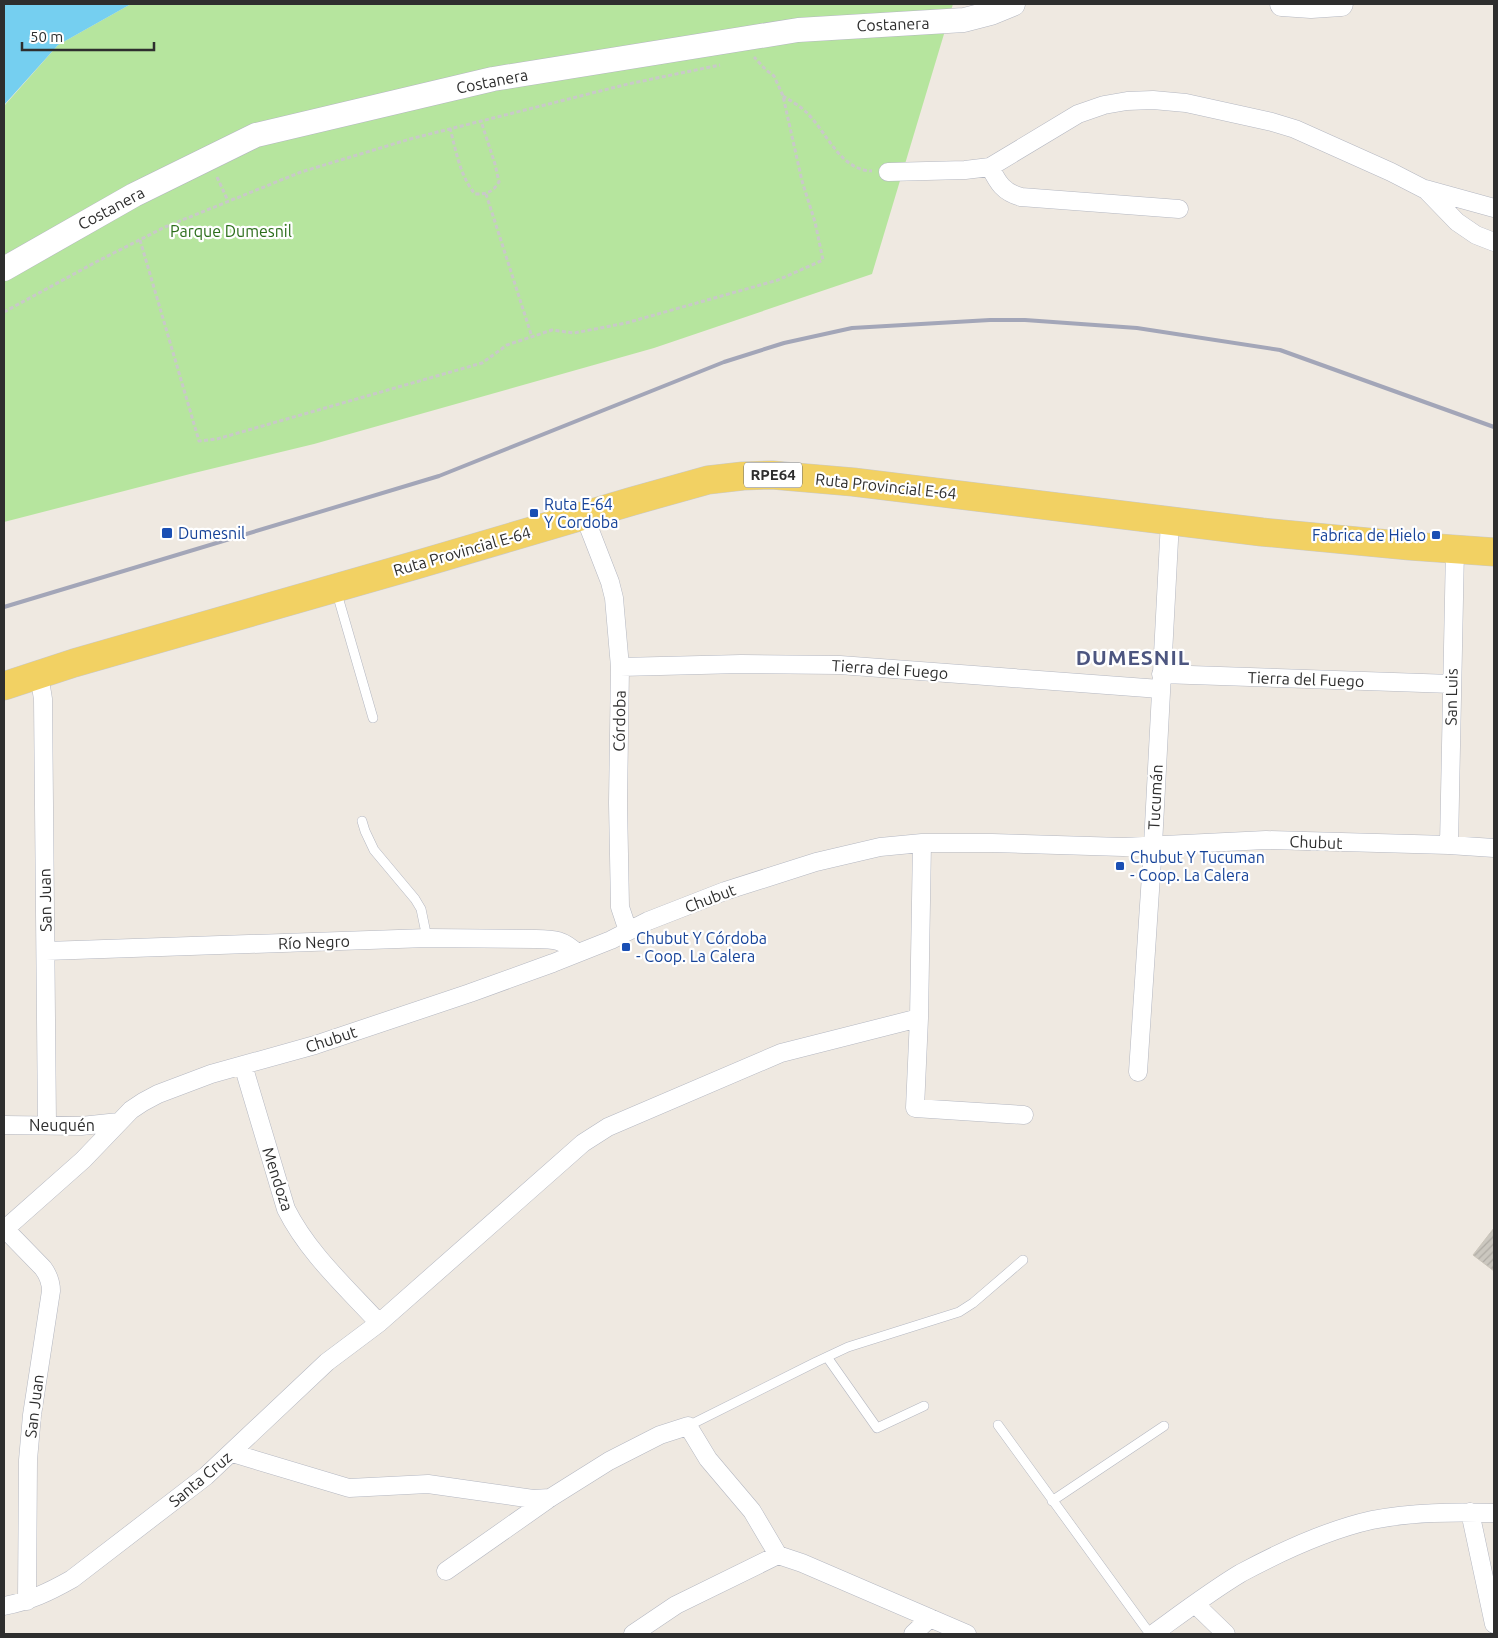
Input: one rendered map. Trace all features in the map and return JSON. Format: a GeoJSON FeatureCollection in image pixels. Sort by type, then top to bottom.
{"type":"FeatureCollection","features":[{"type":"Feature","properties":{"kind":"main road","name":"Ruta Provincial E-64"},"geometry":{"type":"LineString","coordinates":[[4,686],[125,648],[584,515],[708,480],[743,476],[812,477],[1170,522],[1455,550],[1494,552]]}},
{"type":"Feature","properties":{"kind":"street","name":"Costanera"},"geometry":{"type":"LineString","coordinates":[[4,269],[134,195],[256,135],[494,79],[798,30],[964,20],[991,13],[1013,4]]}},
{"type":"Feature","properties":{"kind":"street"},"geometry":{"type":"LineString","coordinates":[[1282,4],[1311,6],[1341,4]]}},
{"type":"Feature","properties":{"kind":"street"},"geometry":{"type":"LineString","coordinates":[[888,172],[965,170],[990,167],[1078,114],[1104,105],[1128,101],[1153,100],[1186,103],[1295,129],[1426,190],[1457,222],[1476,235],[1494,242]]}},
{"type":"Feature","properties":{"kind":"street"},"geometry":{"type":"LineString","coordinates":[[990,167],[999,184],[1011,194],[1021,198],[1179,209]]}},
{"type":"Feature","properties":{"kind":"street"},"geometry":{"type":"LineString","coordinates":[[1420,188],[1494,208]]}},
{"type":"Feature","properties":{"kind":"street","name":"Córdoba"},"geometry":{"type":"LineString","coordinates":[[584,515],[610,582],[614,598],[620,667],[618,803],[620,907],[628,931]]}},
{"type":"Feature","properties":{"kind":"street","name":"Tucumán"},"geometry":{"type":"LineString","coordinates":[[1138,1072],[1153,845],[1160,682],[1170,522]]}},
{"type":"Feature","properties":{"kind":"street","name":"San Luis"},"geometry":{"type":"LineString","coordinates":[[1448,845],[1455,550]]}},
{"type":"Feature","properties":{"kind":"street","name":"Tierra del Fuego"},"geometry":{"type":"LineString","coordinates":[[620,667],[741,664],[840,665],[1160,682],[1452,684]]}},
{"type":"Feature","properties":{"kind":"street","name":"San Juan"},"geometry":{"type":"LineString","coordinates":[[38,674],[43,699],[47,1125]]}},
{"type":"Feature","properties":{"kind":"street","name":"Chubut"},"geometry":{"type":"LineString","coordinates":[[4,1230],[83,1160],[131,1110],[158,1094],[211,1074],[337,1038],[470,993],[577,953],[725,891],[789,870],[871,849],[899,844],[922,843],[1123,847],[1266,840],[1494,848]]}},
{"type":"Feature","properties":{"kind":"street"},"geometry":{"type":"LineString","coordinates":[[922,843],[919,1018],[915,1108],[1024,1115]]}},
{"type":"Feature","properties":{"kind":"street","name":"Río Negro"},"geometry":{"type":"LineString","coordinates":[[46,951],[427,938],[552,939],[567,943],[577,953]]}},
{"type":"Feature","properties":{"kind":"street","name":"Santa Cruz"},"geometry":{"type":"LineString","coordinates":[[4,1606],[26,1602],[50,1592],[72,1579],[206,1476],[327,1362],[379,1323],[583,1143],[608,1126],[781,1053],[919,1018]]}},
{"type":"Feature","properties":{"kind":"street","name":"Mendoza"},"geometry":{"type":"LineString","coordinates":[[243,1065],[286,1209],[292,1222],[312,1251],[379,1323]]}},
{"type":"Feature","properties":{"kind":"street","name":"Neuquén"},"geometry":{"type":"LineString","coordinates":[[4,1125],[88,1126],[119,1122]]}},
{"type":"Feature","properties":{"kind":"street","name":"San Juan"},"geometry":{"type":"LineString","coordinates":[[4,1230],[43,1268],[51,1282],[29,1446],[26,1602]]}},
{"type":"Feature","properties":{"kind":"street"},"geometry":{"type":"LineString","coordinates":[[446,1571],[550,1498],[609,1460],[660,1435],[688,1426],[708,1459],[752,1511],[778,1555],[802,1563],[967,1634]]}},
{"type":"Feature","properties":{"kind":"street"},"geometry":{"type":"LineString","coordinates":[[232,1453],[348,1488],[428,1484],[533,1499],[550,1498]]}},
{"type":"Feature","properties":{"kind":"street"},"geometry":{"type":"LineString","coordinates":[[1152,1634],[1241,1574],[1299,1545],[1335,1531],[1372,1520],[1410,1515],[1470,1512],[1494,1513]]}},
{"type":"Feature","properties":{"kind":"street"},"geometry":{"type":"LineString","coordinates":[[1470,1512],[1494,1624]]}},
{"type":"Feature","properties":{"kind":"street"},"geometry":{"type":"LineString","coordinates":[[633,1634],[676,1605],[778,1555]]}},
{"type":"Feature","properties":{"kind":"street"},"geometry":{"type":"LineString","coordinates":[[1195,1604],[1226,1634]]}},
{"type":"Feature","properties":{"kind":"street"},"geometry":{"type":"LineString","coordinates":[[913,1634],[930,1618]]}},
{"type":"Feature","properties":{"kind":"lane"},"geometry":{"type":"LineString","coordinates":[[335,588],[373,718]]}},
{"type":"Feature","properties":{"kind":"lane"},"geometry":{"type":"LineString","coordinates":[[362,821],[374,850],[416,899],[421,909],[427,938]]}},
{"type":"Feature","properties":{"kind":"lane"},"geometry":{"type":"LineString","coordinates":[[688,1426],[848,1347],[959,1312],[973,1303],[1022,1260]]}},
{"type":"Feature","properties":{"kind":"lane"},"geometry":{"type":"LineString","coordinates":[[827,1357],[877,1428],[924,1406]]}},
{"type":"Feature","properties":{"kind":"lane"},"geometry":{"type":"LineString","coordinates":[[998,1425],[1052,1501],[1152,1634]]}},
{"type":"Feature","properties":{"kind":"lane"},"geometry":{"type":"LineString","coordinates":[[1052,1501],[1164,1426]]}},
{"type":"Feature","properties":{"kind":"path"},"geometry":{"type":"LineString","coordinates":[[140,240],[199,441],[217,439],[482,363],[507,345],[552,330],[574,333],[626,323],[778,280],[823,260],[815,222],[802,181],[783,96],[774,76],[753,56],[747,58]]}},
{"type":"Feature","properties":{"kind":"path"},"geometry":{"type":"LineString","coordinates":[[4,312],[165,227],[301,172],[410,138],[628,84],[724,64]]}},
{"type":"Feature","properties":{"kind":"path"},"geometry":{"type":"LineString","coordinates":[[783,96],[808,113],[844,160],[863,171],[888,172]]}},
{"type":"Feature","properties":{"kind":"path"},"geometry":{"type":"LineString","coordinates":[[450,128],[467,185],[475,194],[486,194],[494,190],[499,182],[481,121]]}},
{"type":"Feature","properties":{"kind":"path"},"geometry":{"type":"LineString","coordinates":[[209,158],[228,201]]}},
{"type":"Feature","properties":{"kind":"path"},"geometry":{"type":"LineString","coordinates":[[486,194],[532,337]]}},
{"type":"Feature","properties":{"kind":"green space","name":"Parque Dumesnil"},"geometry":{"type":"Polygon","coordinates":[[[131,4],[953,4],[872,274],[654,348],[314,444],[4,522],[4,106],[58,45],[131,4]]]}},
{"type":"Feature","properties":{"kind":"water"},"geometry":{"type":"Polygon","coordinates":[[[4,4],[131,4],[58,45],[4,105],[4,4]]]}},
{"type":"Feature","properties":{"kind":"building"},"geometry":{"type":"Polygon","coordinates":[[[1494,1228],[1494,1271],[1473,1255],[1494,1228]]]}},
{"type":"Feature","properties":{"kind":"railway"},"geometry":{"type":"LineString","coordinates":[[4,607],[439,476],[724,362],[784,343],[852,328],[990,320],[1025,320],[1137,328],[1280,350],[1494,427]]}},
{"type":"Feature","properties":{"kind":"place","name":"Ruta E-64 Y Cordoba"},"geometry":{"type":"Point","coordinates":[534,513]}},
{"type":"Feature","properties":{"kind":"place","name":"Dumesnil"},"geometry":{"type":"Point","coordinates":[167,533]}},
{"type":"Feature","properties":{"kind":"place","name":"Fabrica de Hielo"},"geometry":{"type":"Point","coordinates":[1436,535]}},
{"type":"Feature","properties":{"kind":"place","name":"Chubut Y Tucuman - Coop. La Calera"},"geometry":{"type":"Point","coordinates":[1120,866]}},
{"type":"Feature","properties":{"kind":"place","name":"Chubut Y Córdoba - Coop. La Calera"},"geometry":{"type":"Point","coordinates":[626,947]}},
{"type":"Feature","properties":{"kind":"district","name":"DUMESNIL"},"geometry":{"type":"Point","coordinates":[1133,658]}}]}
